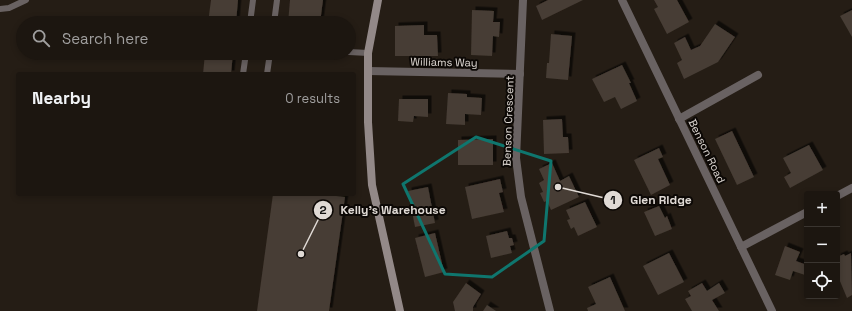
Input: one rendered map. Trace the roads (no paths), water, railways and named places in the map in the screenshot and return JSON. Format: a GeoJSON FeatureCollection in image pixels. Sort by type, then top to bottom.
{"type":"FeatureCollection","features":[{"type":"Feature","properties":{"kind":"main road"},"geometry":{"type":"LineString","coordinates":[[378,0],[368,53],[368,122],[372,189],[400,311]]}},
{"type":"Feature","properties":{"kind":"street","name":"Benson Crescent"},"geometry":{"type":"LineString","coordinates":[[523,0],[516,158],[521,196],[550,311]]}},
{"type":"Feature","properties":{"kind":"street","name":"Benson Road"},"geometry":{"type":"LineString","coordinates":[[622,0],[741,247],[768,310]]}},
{"type":"Feature","properties":{"kind":"street","name":"Williams Way"},"geometry":{"type":"LineString","coordinates":[[368,71],[520,74]]}},
{"type":"Feature","properties":{"kind":"street"},"geometry":{"type":"LineString","coordinates":[[679,119],[758,75]]}},
{"type":"Feature","properties":{"kind":"street"},"geometry":{"type":"LineString","coordinates":[[840,194],[852,188]]}},
{"type":"Feature","properties":{"kind":"street"},"geometry":{"type":"LineString","coordinates":[[741,247],[804,214]]}},
{"type":"Feature","properties":{"kind":"lane"},"geometry":{"type":"LineString","coordinates":[[0,9],[9,8],[26,0]]}},
{"type":"Feature","properties":{"kind":"lane"},"geometry":{"type":"LineString","coordinates":[[251,16],[253,0]]}},
{"type":"Feature","properties":{"kind":"lane"},"geometry":{"type":"LineString","coordinates":[[275,16],[277,0]]}},
{"type":"Feature","properties":{"kind":"lane"},"geometry":{"type":"LineString","coordinates":[[356,52],[368,53]]}},
{"type":"Feature","properties":{"kind":"lane"},"geometry":{"type":"LineString","coordinates":[[243,72],[245,60]]}},
{"type":"Feature","properties":{"kind":"lane"},"geometry":{"type":"LineString","coordinates":[[267,72],[269,60]]}},
{"type":"Feature","properties":{"kind":"place","name":"Glen Ridge"},"geometry":{"type":"Point","coordinates":[558,187]}},
{"type":"Feature","properties":{"kind":"place","name":"Kelly's Warehouse"},"geometry":{"type":"Point","coordinates":[301,254]}}]}
